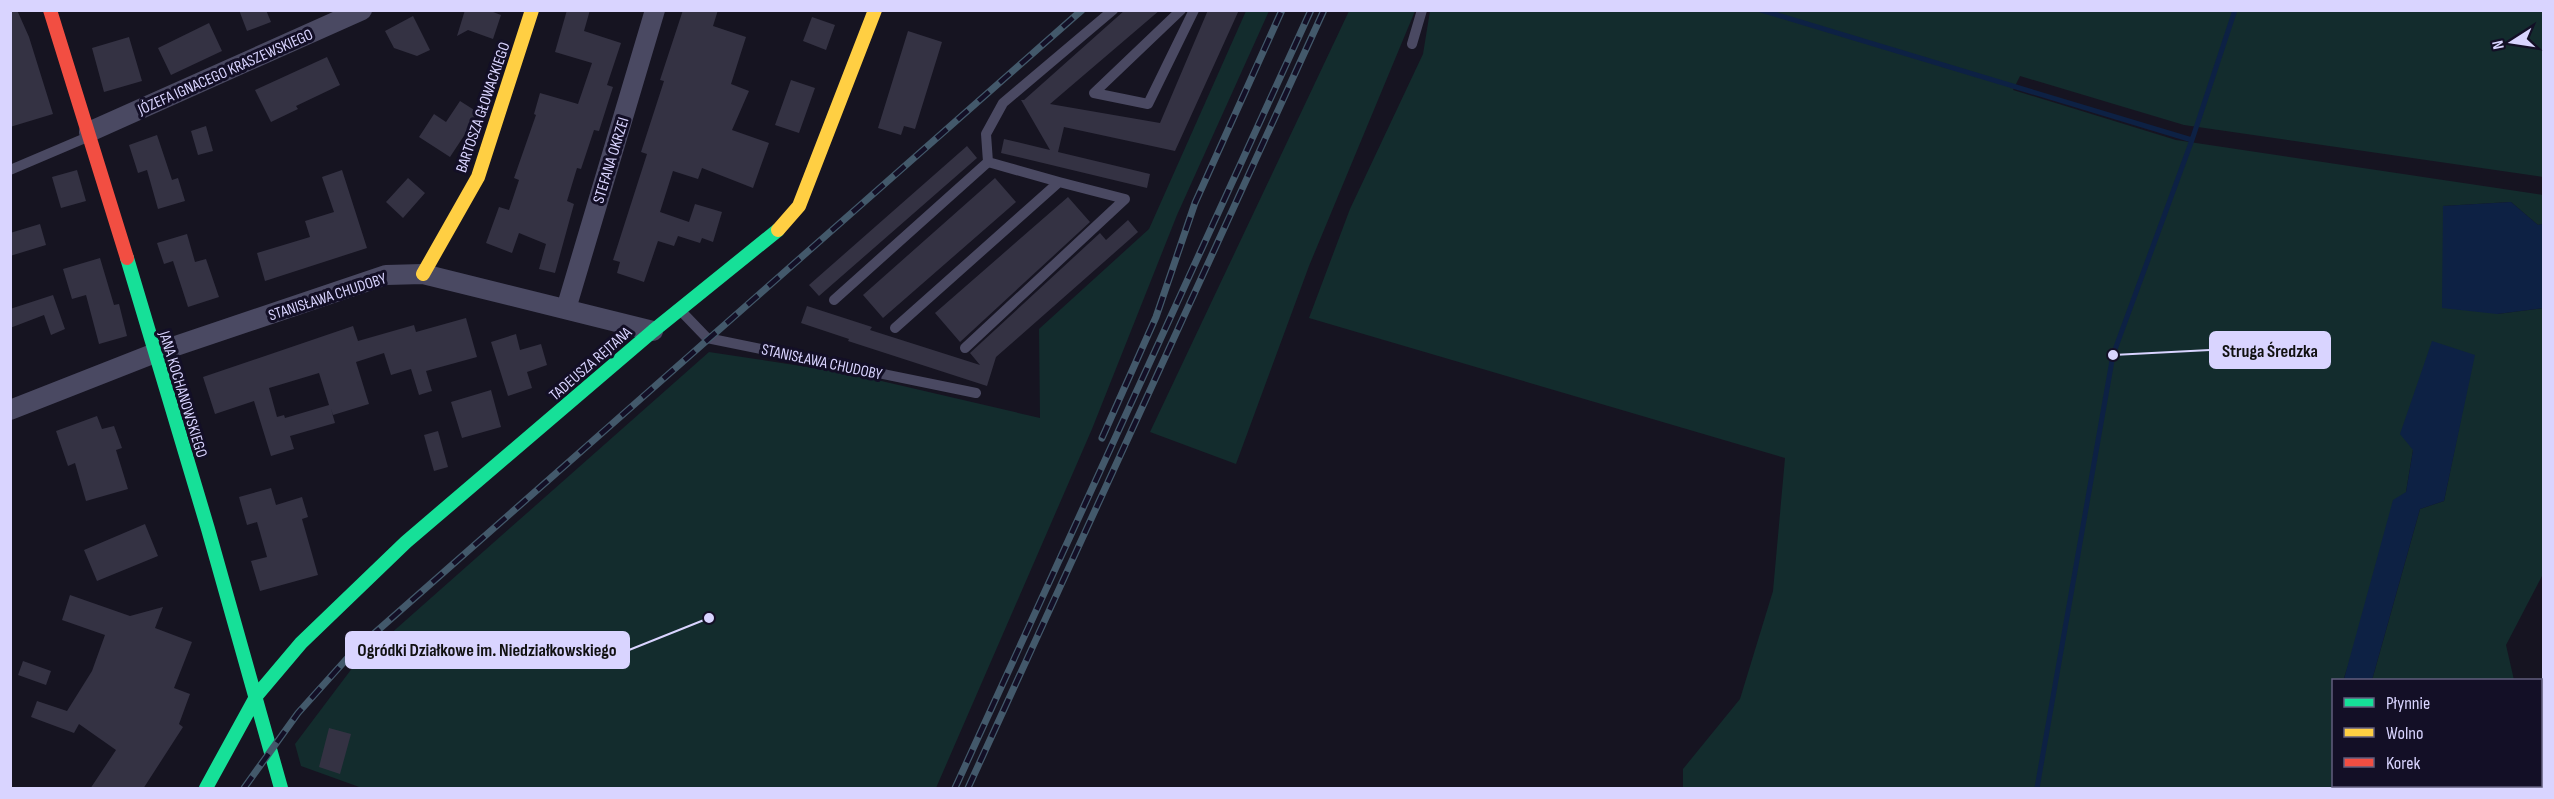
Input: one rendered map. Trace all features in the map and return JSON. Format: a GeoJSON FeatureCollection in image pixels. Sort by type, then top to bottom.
{"type":"FeatureCollection","features":[{"type":"Feature","properties":{"kind":"street","name":"JANA KOCHANOWSKIEGO"},"geometry":{"type":"LineString","coordinates":[[50,10],[257,695],[282,789]]}},
{"type":"Feature","properties":{"kind":"street","name":"JÓZEFA IGNACEGO KRASZEWSKIEGO"},"geometry":{"type":"LineString","coordinates":[[89,134],[362,10]]}},
{"type":"Feature","properties":{"kind":"street","name":"BARTOSZA GŁOWACKIEGO"},"geometry":{"type":"LineString","coordinates":[[423,274],[478,177],[532,10]]}},
{"type":"Feature","properties":{"kind":"street","name":"STEFANA OKRZEI"},"geometry":{"type":"LineString","coordinates":[[566,309],[655,10]]}},
{"type":"Feature","properties":{"kind":"street","name":"TADEUSZA REJTANA"},"geometry":{"type":"LineString","coordinates":[[206,789],[257,695],[301,643],[406,542],[653,331],[779,229],[799,206],[874,10]]}},
{"type":"Feature","properties":{"kind":"street","name":"STANISŁAWA CHUDOBY"},"geometry":{"type":"LineString","coordinates":[[10,410],[155,354],[386,275],[423,274],[653,331]]}},
{"type":"Feature","properties":{"kind":"lane"},"geometry":{"type":"LineString","coordinates":[[988,162],[986,134],[1003,103],[1113,10]]}},
{"type":"Feature","properties":{"kind":"lane"},"geometry":{"type":"LineString","coordinates":[[1181,10],[1094,93],[1148,104],[1194,10]]}},
{"type":"Feature","properties":{"kind":"lane"},"geometry":{"type":"LineString","coordinates":[[1412,44],[1422,10]]}},
{"type":"Feature","properties":{"kind":"lane"},"geometry":{"type":"LineString","coordinates":[[10,170],[89,134]]}},
{"type":"Feature","properties":{"kind":"lane"},"geometry":{"type":"LineString","coordinates":[[965,348],[1125,200],[988,162]]}},
{"type":"Feature","properties":{"kind":"lane"},"geometry":{"type":"LineString","coordinates":[[834,300],[988,162]]}},
{"type":"Feature","properties":{"kind":"lane"},"geometry":{"type":"LineString","coordinates":[[895,328],[1059,182]]}},
{"type":"Feature","properties":{"kind":"lane","name":"STANISŁAWA CHUDOBY"},"geometry":{"type":"LineString","coordinates":[[679,310],[707,338],[976,393]]}},
{"type":"Feature","properties":{"kind":"green space"},"geometry":{"type":"Polygon","coordinates":[[[1246,11],[1269,11],[1177,215],[1092,429],[936,788],[362,788],[301,766],[295,744],[353,667],[709,352],[847,373],[1040,418],[1039,329],[1149,229],[1246,11]]]}},
{"type":"Feature","properties":{"kind":"green space"},"geometry":{"type":"Polygon","coordinates":[[[1349,11],[1415,11],[1309,266],[1236,464],[1150,432],[1349,11]]]}},
{"type":"Feature","properties":{"kind":"green space"},"geometry":{"type":"Polygon","coordinates":[[[1430,11],[2543,11],[2543,177],[2184,125],[2020,76],[2013,90],[2176,140],[2543,195],[2543,224],[2538,225],[2511,202],[2443,206],[2497,314],[2543,308],[2543,574],[2506,645],[2514,679],[2372,679],[2420,509],[2444,501],[2474,355],[2413,450],[2406,492],[2344,678],[2354,679],[2332,679],[2332,787],[2538,788],[1683,788],[1683,769],[1740,699],[1773,591],[1785,458],[1309,318],[1350,209],[1423,54],[1430,11]]]}},
{"type":"Feature","properties":{"kind":"water"},"geometry":{"type":"Polygon","coordinates":[[[2511,202],[2538,225],[2543,224],[2543,308],[2497,314],[2442,308],[2443,206],[2511,202]]]}},
{"type":"Feature","properties":{"kind":"water"},"geometry":{"type":"Polygon","coordinates":[[[2432,341],[2475,355],[2444,501],[2420,509],[2372,679],[2344,679],[2393,500],[2406,492],[2413,450],[2400,434],[2432,341]]]}},
{"type":"Feature","properties":{"kind":"building"},"geometry":{"type":"Polygon","coordinates":[[[10,10],[17,10],[29,37],[53,114],[10,127],[10,10]]]}},
{"type":"Feature","properties":{"kind":"building"},"geometry":{"type":"Polygon","coordinates":[[[239,10],[266,10],[271,22],[247,31],[239,10]]]}},
{"type":"Feature","properties":{"kind":"building"},"geometry":{"type":"Polygon","coordinates":[[[465,10],[488,10],[501,15],[493,39],[468,30],[457,36],[465,10]]]}},
{"type":"Feature","properties":{"kind":"building"},"geometry":{"type":"Polygon","coordinates":[[[567,10],[590,10],[584,31],[621,43],[607,85],[613,87],[599,131],[594,130],[581,169],[577,168],[567,201],[574,204],[555,273],[539,269],[546,244],[519,233],[512,253],[486,243],[499,207],[509,210],[519,180],[514,178],[536,115],[534,114],[540,93],[578,104],[592,63],[555,52],[567,10]]]}},
{"type":"Feature","properties":{"kind":"building"},"geometry":{"type":"Polygon","coordinates":[[[683,10],[718,10],[713,26],[746,37],[731,84],[749,91],[732,130],[769,143],[753,188],[702,168],[698,179],[673,171],[660,212],[689,222],[695,204],[722,212],[713,242],[702,238],[700,243],[678,236],[674,246],[658,241],[644,282],[617,273],[620,262],[613,260],[647,154],[641,152],[664,81],[660,80],[683,10]]]}},
{"type":"Feature","properties":{"kind":"building"},"geometry":{"type":"Polygon","coordinates":[[[1125,10],[1160,10],[1050,104],[1160,123],[1208,10],[1239,10],[1175,151],[1064,127],[1058,152],[1150,174],[1147,188],[1001,153],[1004,139],[1050,150],[1021,100],[1024,100],[1125,10]]]}},
{"type":"Feature","properties":{"kind":"building"},"geometry":{"type":"Polygon","coordinates":[[[413,16],[430,50],[417,56],[394,48],[385,31],[413,16]]]}},
{"type":"Feature","properties":{"kind":"building"},"geometry":{"type":"Polygon","coordinates":[[[812,17],[835,25],[826,50],[803,41],[812,17]]]}},
{"type":"Feature","properties":{"kind":"building"},"geometry":{"type":"Polygon","coordinates":[[[209,23],[222,51],[171,75],[158,48],[209,23]]]}},
{"type":"Feature","properties":{"kind":"building"},"geometry":{"type":"Polygon","coordinates":[[[908,31],[942,42],[915,129],[904,126],[901,135],[878,128],[908,31]]]}},
{"type":"Feature","properties":{"kind":"building"},"geometry":{"type":"Polygon","coordinates":[[[129,37],[142,81],[104,92],[92,48],[129,37]]]}},
{"type":"Feature","properties":{"kind":"building"},"geometry":{"type":"Polygon","coordinates":[[[327,57],[340,85],[296,106],[298,109],[271,122],[255,90],[327,57]]]}},
{"type":"Feature","properties":{"kind":"building"},"geometry":{"type":"Polygon","coordinates":[[[791,80],[815,88],[799,133],[775,125],[791,80]]]}},
{"type":"Feature","properties":{"kind":"building"},"geometry":{"type":"Polygon","coordinates":[[[460,101],[479,113],[450,157],[419,137],[434,114],[446,122],[460,101]]]}},
{"type":"Feature","properties":{"kind":"building"},"geometry":{"type":"Polygon","coordinates":[[[206,126],[213,151],[198,155],[191,131],[206,126]]]}},
{"type":"Feature","properties":{"kind":"building"},"geometry":{"type":"Polygon","coordinates":[[[157,135],[172,180],[178,178],[185,201],[158,209],[147,170],[138,173],[129,145],[157,135]]]}},
{"type":"Feature","properties":{"kind":"building"},"geometry":{"type":"Polygon","coordinates":[[[967,146],[977,158],[819,296],[809,285],[967,146]]]}},
{"type":"Feature","properties":{"kind":"building"},"geometry":{"type":"Polygon","coordinates":[[[77,170],[86,201],[61,208],[52,177],[77,170]]]}},
{"type":"Feature","properties":{"kind":"building"},"geometry":{"type":"Polygon","coordinates":[[[342,170],[367,248],[265,281],[257,253],[310,237],[305,221],[334,212],[322,177],[342,170]]]}},
{"type":"Feature","properties":{"kind":"building"},"geometry":{"type":"Polygon","coordinates":[[[408,178],[425,193],[403,218],[386,202],[408,178]]]}},
{"type":"Feature","properties":{"kind":"building"},"geometry":{"type":"Polygon","coordinates":[[[995,178],[1016,202],[883,318],[863,295],[995,178]]]}},
{"type":"Feature","properties":{"kind":"building"},"geometry":{"type":"Polygon","coordinates":[[[1068,197],[1090,222],[960,342],[935,313],[1068,197]]]}},
{"type":"Feature","properties":{"kind":"building"},"geometry":{"type":"Polygon","coordinates":[[[1128,220],[1138,232],[996,357],[987,386],[848,341],[849,339],[801,323],[807,306],[872,327],[870,330],[980,365],[970,353],[1100,233],[1106,240],[1128,220]]]}},
{"type":"Feature","properties":{"kind":"building"},"geometry":{"type":"Polygon","coordinates":[[[40,224],[46,245],[10,256],[10,233],[40,224]]]}},
{"type":"Feature","properties":{"kind":"building"},"geometry":{"type":"Polygon","coordinates":[[[187,234],[195,262],[206,259],[219,297],[188,307],[173,261],[164,264],[157,243],[187,234]]]}},
{"type":"Feature","properties":{"kind":"building"},"geometry":{"type":"Polygon","coordinates":[[[100,258],[114,305],[119,304],[127,336],[99,344],[86,295],[72,299],[63,269],[100,258]]]}},
{"type":"Feature","properties":{"kind":"building"},"geometry":{"type":"Polygon","coordinates":[[[53,295],[65,329],[51,335],[44,315],[10,328],[10,309],[53,295]]]}},
{"type":"Feature","properties":{"kind":"building"},"geometry":{"type":"Polygon","coordinates":[[[466,318],[477,357],[426,371],[432,391],[419,395],[411,369],[391,375],[384,353],[356,362],[369,404],[333,415],[331,409],[335,423],[290,436],[294,449],[271,456],[254,401],[215,414],[203,377],[353,326],[358,341],[414,325],[416,332],[466,318]],[[319,373],[269,388],[277,417],[284,415],[285,418],[329,405],[319,373]]]}},
{"type":"Feature","properties":{"kind":"building"},"geometry":{"type":"Polygon","coordinates":[[[516,334],[520,350],[541,344],[547,365],[527,372],[532,388],[508,396],[491,342],[516,334]]]}},
{"type":"Feature","properties":{"kind":"building"},"geometry":{"type":"Polygon","coordinates":[[[491,390],[501,427],[462,438],[451,402],[491,390]]]}},
{"type":"Feature","properties":{"kind":"building"},"geometry":{"type":"Polygon","coordinates":[[[97,416],[102,429],[114,426],[122,448],[116,450],[128,489],[86,501],[75,463],[68,466],[56,431],[97,416]]]}},
{"type":"Feature","properties":{"kind":"building"},"geometry":{"type":"Polygon","coordinates":[[[438,431],[448,467],[434,471],[424,435],[438,431]]]}},
{"type":"Feature","properties":{"kind":"building"},"geometry":{"type":"Polygon","coordinates":[[[271,488],[276,505],[302,497],[308,517],[302,519],[318,575],[260,591],[251,561],[267,557],[257,522],[247,525],[239,497],[271,488]]]}},
{"type":"Feature","properties":{"kind":"building"},"geometry":{"type":"Polygon","coordinates":[[[145,524],[158,556],[97,581],[84,550],[145,524]]]}},
{"type":"Feature","properties":{"kind":"building"},"geometry":{"type":"Polygon","coordinates":[[[70,595],[130,616],[163,607],[155,628],[192,642],[174,688],[190,694],[179,724],[183,727],[143,789],[90,789],[116,750],[79,724],[74,733],[31,717],[37,701],[67,711],[92,671],[105,635],[62,620],[70,595]]]}},
{"type":"Feature","properties":{"kind":"building"},"geometry":{"type":"Polygon","coordinates":[[[23,661],[51,671],[46,685],[18,675],[23,661]]]}},
{"type":"Feature","properties":{"kind":"building"},"geometry":{"type":"Polygon","coordinates":[[[329,728],[351,734],[340,774],[319,767],[329,728]]]}},
{"type":"Feature","properties":{"kind":"waterway"},"geometry":{"type":"LineString","coordinates":[[1761,10],[2192,140]]}},
{"type":"Feature","properties":{"kind":"waterway"},"geometry":{"type":"LineString","coordinates":[[2037,788],[2113,355],[2192,140],[2235,10]]}},
{"type":"Feature","properties":{"kind":"railway"},"geometry":{"type":"LineString","coordinates":[[244,788],[298,713],[352,653],[1082,10]]}},
{"type":"Feature","properties":{"kind":"railway"},"geometry":{"type":"LineString","coordinates":[[1102,438],[1156,317],[1195,203],[1282,10]]}},
{"type":"Feature","properties":{"kind":"railway"},"geometry":{"type":"LineString","coordinates":[[955,788],[1311,10]]}},
{"type":"Feature","properties":{"kind":"railway"},"geometry":{"type":"LineString","coordinates":[[968,788],[1324,10]]}},
{"type":"Feature","properties":{"kind":"traffic: fast"},"geometry":{"type":"LineString","coordinates":[[206,788],[257,695],[301,643],[406,542],[653,331],[778,230]]}},
{"type":"Feature","properties":{"kind":"traffic: fast"},"geometry":{"type":"LineString","coordinates":[[127,258],[208,529],[281,788]]}},
{"type":"Feature","properties":{"kind":"traffic: slow"},"geometry":{"type":"LineString","coordinates":[[423,274],[478,177],[532,10]]}},
{"type":"Feature","properties":{"kind":"traffic: slow"},"geometry":{"type":"LineString","coordinates":[[778,230],[799,206],[875,10]]}},
{"type":"Feature","properties":{"kind":"traffic: jam"},"geometry":{"type":"LineString","coordinates":[[50,10],[127,258]]}},
{"type":"Feature","properties":{"kind":"place","name":"Struga Średzka"},"geometry":{"type":"Point","coordinates":[2113,355]}},
{"type":"Feature","properties":{"kind":"place","name":"Ogródki Działkowe im. Niedziałkowskiego"},"geometry":{"type":"Point","coordinates":[709,618]}}]}
